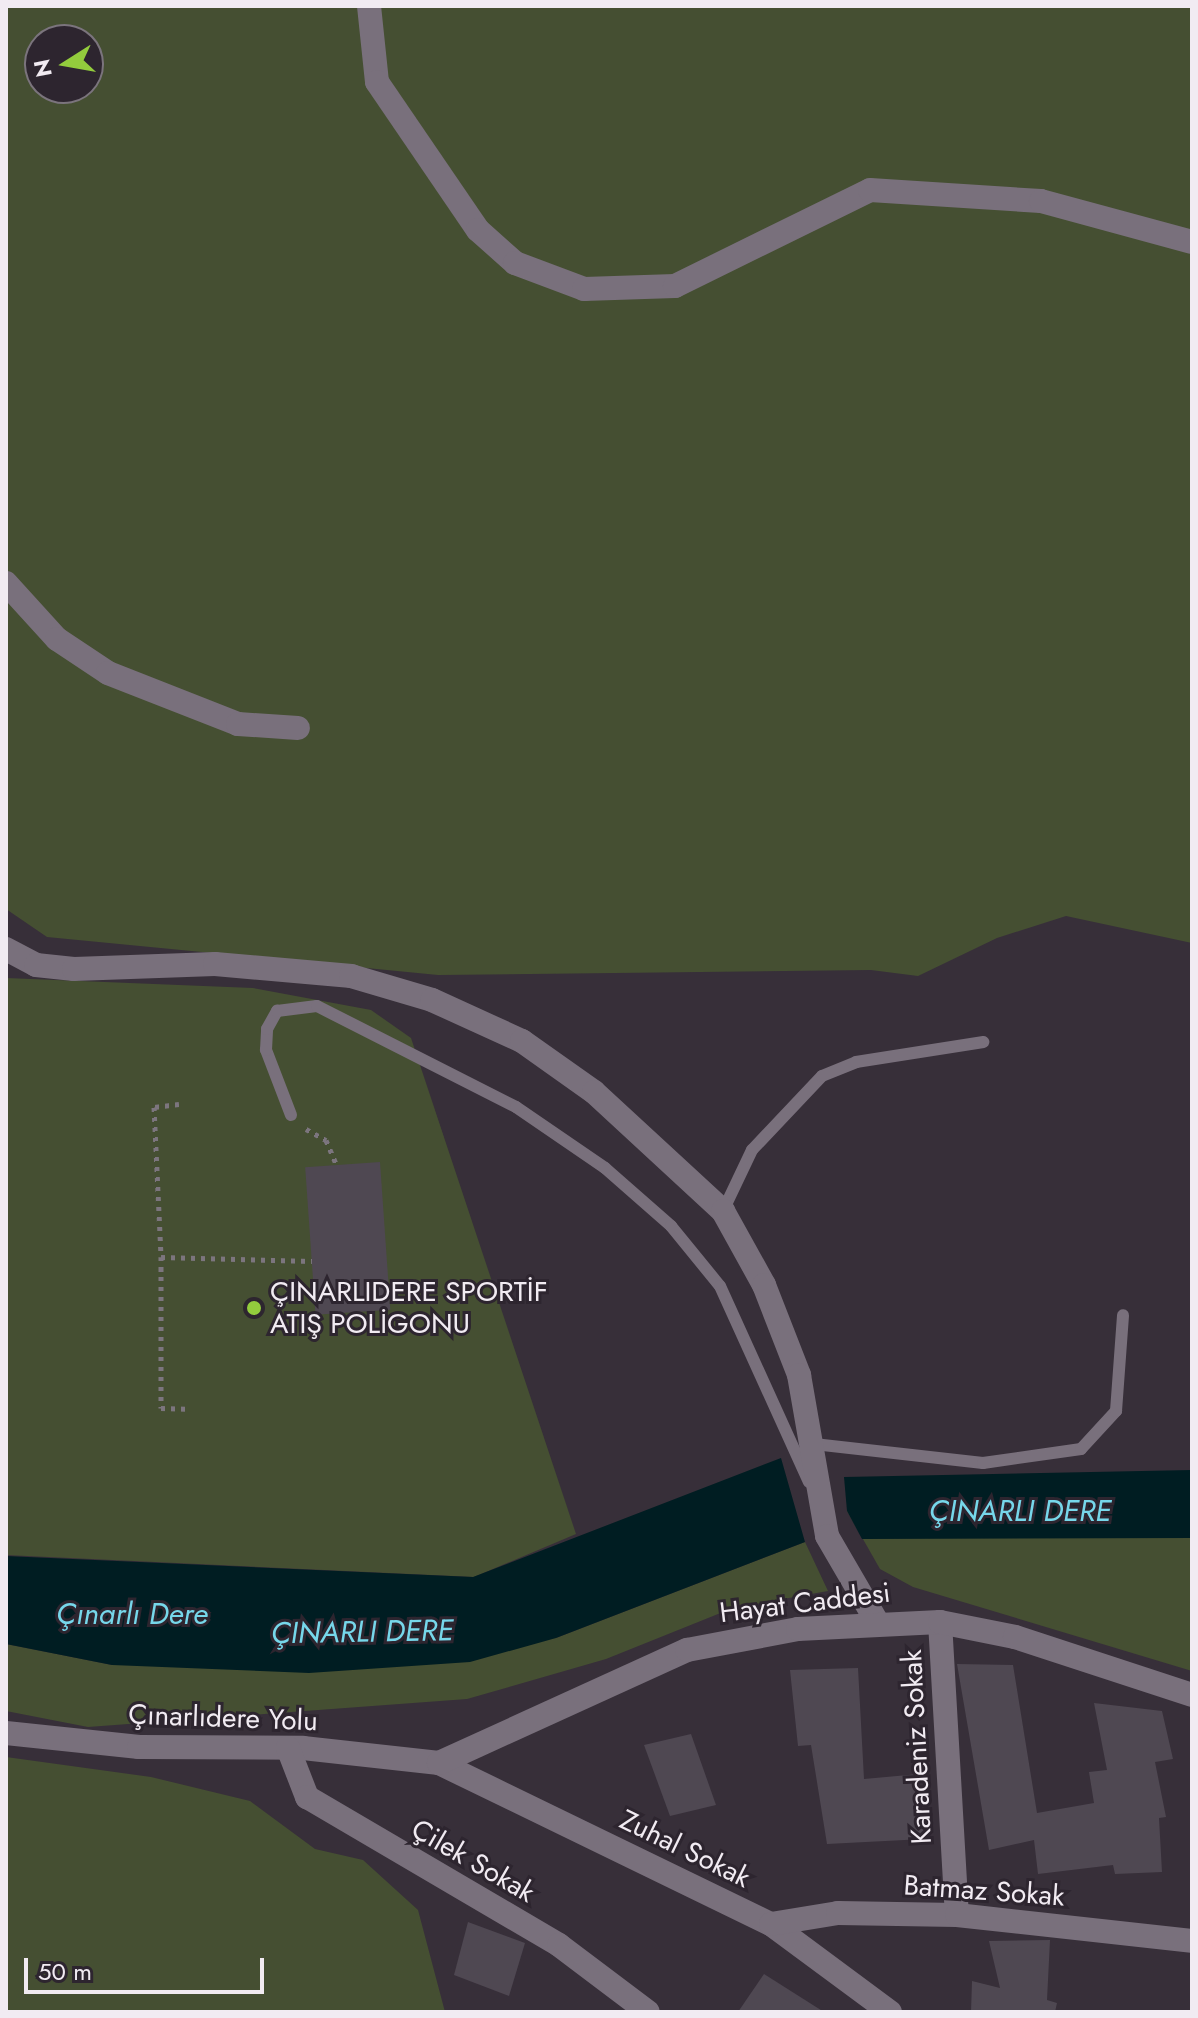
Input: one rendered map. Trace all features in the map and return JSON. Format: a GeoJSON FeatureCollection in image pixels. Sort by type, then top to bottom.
{"type":"FeatureCollection","features":[{"type":"Feature","properties":{"kind":"street"},"geometry":{"type":"LineString","coordinates":[[369,6],[377,82],[478,230],[515,263],[584,289],[675,286],[870,190],[1041,201],[1192,242]]}},
{"type":"Feature","properties":{"kind":"street"},"geometry":{"type":"LineString","coordinates":[[6,583],[57,639],[108,673],[238,724],[298,728]]}},
{"type":"Feature","properties":{"kind":"street"},"geometry":{"type":"LineString","coordinates":[[6,949],[36,965],[74,969],[289,967],[432,1000],[522,1041],[594,1092],[723,1211],[764,1285],[799,1375],[814,1444],[816,1498],[827,1536],[877,1622]]}},
{"type":"Feature","properties":{"kind":"street","name":"Hayat Caddesi"},"geometry":{"type":"LineString","coordinates":[[439,1763],[687,1650],[877,1622],[940,1622],[1015,1637],[1192,1695]]}},
{"type":"Feature","properties":{"kind":"street","name":"Karadeniz Sokak"},"geometry":{"type":"LineString","coordinates":[[940,1622],[957,1915]]}},
{"type":"Feature","properties":{"kind":"street","name":"Çınarlıdere Yolu"},"geometry":{"type":"LineString","coordinates":[[6,1733],[139,1747],[288,1748],[439,1763]]}},
{"type":"Feature","properties":{"kind":"street","name":"Çilek Sokak"},"geometry":{"type":"LineString","coordinates":[[288,1748],[307,1797],[559,1945],[648,2012]]}},
{"type":"Feature","properties":{"kind":"street","name":"Zuhal Sokak"},"geometry":{"type":"LineString","coordinates":[[439,1763],[771,1924],[890,2012]]}},
{"type":"Feature","properties":{"kind":"street","name":"Batmaz Sokak"},"geometry":{"type":"LineString","coordinates":[[771,1924],[838,1913],[957,1915],[1192,1941]]}},
{"type":"Feature","properties":{"kind":"lane"},"geometry":{"type":"LineString","coordinates":[[291,1115],[266,1050],[267,1029],[277,1011],[317,1006],[516,1107],[605,1168],[671,1226],[720,1286],[816,1498]]}},
{"type":"Feature","properties":{"kind":"lane"},"geometry":{"type":"LineString","coordinates":[[723,1211],[752,1150],[822,1076],[856,1062],[983,1042]]}},
{"type":"Feature","properties":{"kind":"lane"},"geometry":{"type":"LineString","coordinates":[[814,1444],[983,1463],[1081,1449],[1116,1411],[1123,1315]]}},
{"type":"Feature","properties":{"kind":"path"},"geometry":{"type":"LineString","coordinates":[[179,1104],[154,1107],[161,1257],[161,1408],[186,1409]]}},
{"type":"Feature","properties":{"kind":"path"},"geometry":{"type":"LineString","coordinates":[[291,1115],[326,1140],[336,1164]]}},
{"type":"Feature","properties":{"kind":"path"},"geometry":{"type":"LineString","coordinates":[[161,1257],[312,1261]]}},
{"type":"Feature","properties":{"kind":"green space"},"geometry":{"type":"Polygon","coordinates":[[[6,6],[1192,6],[1192,943],[1066,916],[997,938],[918,976],[871,970],[438,975],[47,937],[6,909],[6,6]]]}},
{"type":"Feature","properties":{"kind":"green space","name":"ÇINARLIDERE SPORTİF ATIŞ POLİGONU"},"geometry":{"type":"Polygon","coordinates":[[[6,978],[253,988],[371,1010],[411,1038],[576,1534],[474,1577],[6,1555],[6,978]]]}},
{"type":"Feature","properties":{"kind":"green space"},"geometry":{"type":"Polygon","coordinates":[[[847,1511],[1192,1512],[1192,1671],[913,1587],[880,1569],[847,1511]]]}},
{"type":"Feature","properties":{"kind":"green space"},"geometry":{"type":"Polygon","coordinates":[[[805,1542],[828,1591],[733,1608],[606,1659],[467,1699],[88,1727],[6,1711],[6,1644],[112,1665],[556,1638],[805,1542]]]}},
{"type":"Feature","properties":{"kind":"green space"},"geometry":{"type":"Polygon","coordinates":[[[6,1757],[151,1777],[250,1801],[315,1849],[363,1860],[418,1910],[445,2012],[6,2012],[6,1757]]]}},
{"type":"Feature","properties":{"kind":"water","name":"Çınarlı Dere"},"geometry":{"type":"Polygon","coordinates":[[[781,1458],[805,1542],[556,1638],[470,1662],[309,1673],[112,1665],[6,1644],[6,1556],[473,1577],[781,1458]]]}},
{"type":"Feature","properties":{"kind":"water","name":"ÇINARLI DERE"},"geometry":{"type":"Polygon","coordinates":[[[1192,1470],[1192,1538],[862,1539],[847,1511],[844,1477],[1192,1470]]]}},
{"type":"Feature","properties":{"kind":"building"},"geometry":{"type":"Polygon","coordinates":[[[380,1162],[390,1310],[316,1315],[305,1167],[380,1162]]]}},
{"type":"Feature","properties":{"kind":"building"},"geometry":{"type":"Polygon","coordinates":[[[957,1664],[1013,1665],[1037,1813],[1094,1803],[1089,1772],[1107,1770],[1094,1703],[1162,1711],[1173,1759],[1155,1762],[1166,1817],[1159,1818],[1162,1872],[1115,1874],[1113,1865],[1038,1874],[1034,1840],[989,1850],[957,1664]]]}},
{"type":"Feature","properties":{"kind":"building"},"geometry":{"type":"Polygon","coordinates":[[[858,1668],[864,1779],[919,1774],[924,1839],[827,1844],[811,1745],[798,1746],[790,1670],[858,1668]]]}},
{"type":"Feature","properties":{"kind":"building"},"geometry":{"type":"Polygon","coordinates":[[[691,1734],[716,1805],[670,1816],[644,1745],[691,1734]]]}},
{"type":"Feature","properties":{"kind":"building"},"geometry":{"type":"Polygon","coordinates":[[[468,1922],[525,1943],[509,1996],[454,1975],[468,1922]]]}},
{"type":"Feature","properties":{"kind":"building"},"geometry":{"type":"Polygon","coordinates":[[[1050,1940],[1047,2000],[1057,2003],[1055,2012],[971,2012],[972,1981],[1000,1988],[989,1941],[1050,1940]]]}},
{"type":"Feature","properties":{"kind":"building"},"geometry":{"type":"Polygon","coordinates":[[[764,1974],[824,2012],[738,2012],[764,1974]]]}},
{"type":"Feature","properties":{"kind":"place","name":"ÇINARLIDERE SPORTİF ATIŞ POLİGONU"},"geometry":{"type":"Point","coordinates":[254,1308]}}]}
